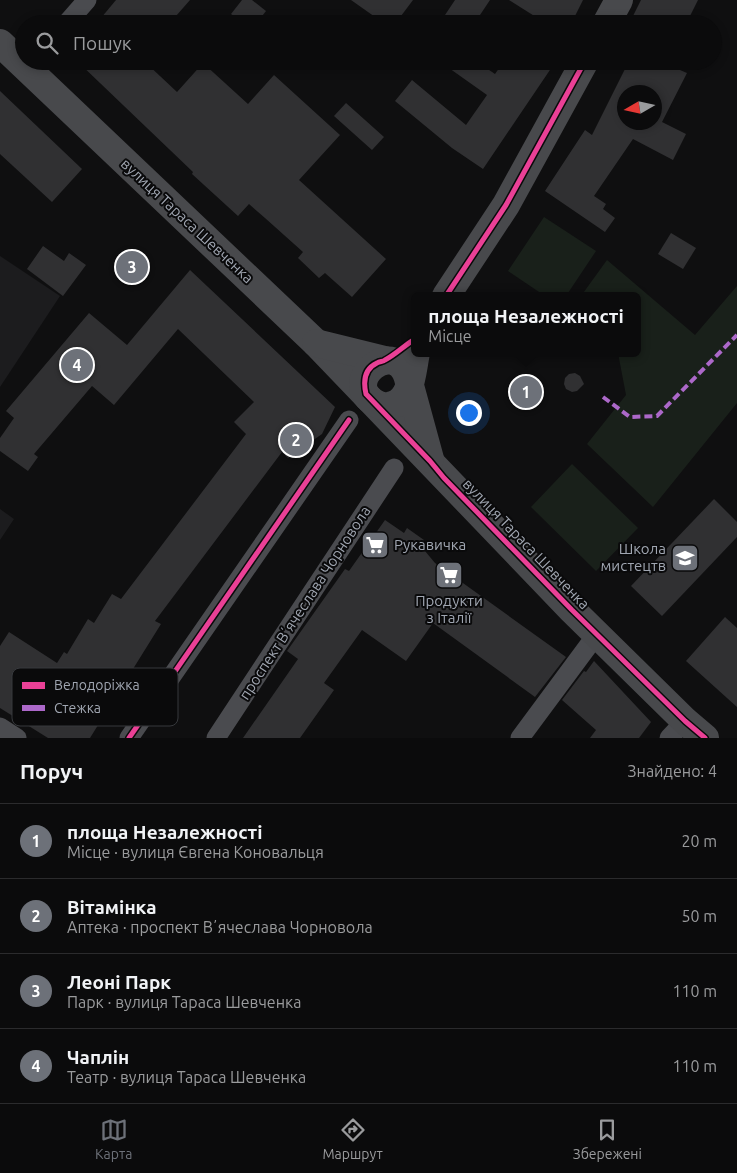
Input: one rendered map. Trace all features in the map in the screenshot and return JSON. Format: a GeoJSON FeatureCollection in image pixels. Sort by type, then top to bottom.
{"type":"FeatureCollection","features":[{"type":"Feature","properties":{"kind":"main road"},"geometry":{"type":"LineString","coordinates":[[610,15],[618,0]]}},
{"type":"Feature","properties":{"kind":"main road","name":"вулиця Тараса Шевченка"},"geometry":{"type":"LineString","coordinates":[[0,43],[15,54]]}},
{"type":"Feature","properties":{"kind":"main road","name":"вулиця Тараса Шевченка"},"geometry":{"type":"LineString","coordinates":[[35,70],[316,343],[451,485],[597,634],[686,732]]}},
{"type":"Feature","properties":{"kind":"main road"},"geometry":{"type":"LineString","coordinates":[[449,292],[506,205],[580,70]]}},
{"type":"Feature","properties":{"kind":"main road"},"geometry":{"type":"LineString","coordinates":[[385,360],[411,342]]}},
{"type":"Feature","properties":{"kind":"main road"},"geometry":{"type":"LineString","coordinates":[[316,343],[394,362],[402,366],[410,382],[430,461]]}},
{"type":"Feature","properties":{"kind":"main road"},"geometry":{"type":"LineString","coordinates":[[371,401],[379,405],[388,406],[397,404],[404,399],[408,391],[415,357]]}},
{"type":"Feature","properties":{"kind":"main road","name":"вулиця Тараса Шевченка"},"geometry":{"type":"LineString","coordinates":[[371,401],[366,394],[365,376],[369,368],[385,360]]}},
{"type":"Feature","properties":{"kind":"street"},"geometry":{"type":"LineString","coordinates":[[74,15],[86,0]]}},
{"type":"Feature","properties":{"kind":"street"},"geometry":{"type":"LineString","coordinates":[[177,668],[349,420]]}},
{"type":"Feature","properties":{"kind":"street","name":"проспект Вʼячеслава Чорновола"},"geometry":{"type":"LineString","coordinates":[[216,738],[394,468]]}},
{"type":"Feature","properties":{"kind":"street"},"geometry":{"type":"LineString","coordinates":[[520,738],[597,634]]}},
{"type":"Feature","properties":{"kind":"street"},"geometry":{"type":"LineString","coordinates":[[129,738],[137,726]]}},
{"type":"Feature","properties":{"kind":"street"},"geometry":{"type":"LineString","coordinates":[[0,727],[18,738]]}},
{"type":"Feature","properties":{"kind":"shaded area"},"geometry":{"type":"Polygon","coordinates":[[[544,217],[596,251],[569,292],[539,292],[508,271],[544,217]]]}},
{"type":"Feature","properties":{"kind":"shaded area"},"geometry":{"type":"Polygon","coordinates":[[[0,256],[60,296],[0,387],[0,256]]]}},
{"type":"Feature","properties":{"kind":"shaded area"},"geometry":{"type":"Polygon","coordinates":[[[607,260],[695,335],[737,286],[737,403],[653,507],[587,444],[626,395],[619,357],[641,357],[641,292],[584,292],[607,260]]]}},
{"type":"Feature","properties":{"kind":"shaded area"},"geometry":{"type":"Polygon","coordinates":[[[572,464],[638,528],[596,571],[531,507],[572,464]]]}},
{"type":"Feature","properties":{"kind":"shaded area"},"geometry":{"type":"Polygon","coordinates":[[[0,509],[14,519],[0,540],[0,509]]]}},
{"type":"Feature","properties":{"kind":"building"},"geometry":{"type":"Polygon","coordinates":[[[116,0],[190,0],[177,15],[104,15],[116,0]]]}},
{"type":"Feature","properties":{"kind":"building"},"geometry":{"type":"Polygon","coordinates":[[[242,0],[252,0],[266,11],[263,15],[231,14],[242,0]]]}},
{"type":"Feature","properties":{"kind":"building"},"geometry":{"type":"Polygon","coordinates":[[[351,0],[413,0],[402,15],[372,15],[351,0]]]}},
{"type":"Feature","properties":{"kind":"building"},"geometry":{"type":"Polygon","coordinates":[[[455,0],[490,0],[480,15],[445,15],[455,0]]]}},
{"type":"Feature","properties":{"kind":"building"},"geometry":{"type":"Polygon","coordinates":[[[509,0],[583,0],[576,15],[533,15],[509,0]]]}},
{"type":"Feature","properties":{"kind":"building"},"geometry":{"type":"Polygon","coordinates":[[[641,0],[698,0],[690,15],[634,15],[641,0]]]}},
{"type":"Feature","properties":{"kind":"building"},"geometry":{"type":"Polygon","coordinates":[[[86,70],[154,70],[177,92],[197,70],[211,70],[248,104],[274,75],[340,135],[299,180],[386,259],[352,297],[325,273],[319,278],[298,258],[303,252],[249,204],[238,216],[192,174],[193,172],[86,70]]]}},
{"type":"Feature","properties":{"kind":"building"},"geometry":{"type":"Polygon","coordinates":[[[452,70],[489,70],[495,74],[498,70],[550,70],[483,169],[452,148],[395,101],[412,80],[466,125],[487,95],[452,70]]]}},
{"type":"Feature","properties":{"kind":"building"},"geometry":{"type":"Polygon","coordinates":[[[624,70],[680,70],[687,73],[662,122],[662,85],[617,85],[624,70]]]}},
{"type":"Feature","properties":{"kind":"building"},"geometry":{"type":"Polygon","coordinates":[[[617,85],[617,130],[662,130],[662,122],[686,134],[673,160],[633,139],[594,196],[606,204],[603,209],[615,218],[605,232],[545,191],[585,130],[592,135],[617,85]]]}},
{"type":"Feature","properties":{"kind":"building"},"geometry":{"type":"Polygon","coordinates":[[[0,91],[82,169],[52,202],[0,154],[0,91]]]}},
{"type":"Feature","properties":{"kind":"building"},"geometry":{"type":"Polygon","coordinates":[[[346,103],[384,137],[372,150],[334,116],[346,103]]]}},
{"type":"Feature","properties":{"kind":"building"},"geometry":{"type":"Polygon","coordinates":[[[671,233],[696,248],[683,269],[658,254],[671,233]]]}},
{"type":"Feature","properties":{"kind":"building"},"geometry":{"type":"Polygon","coordinates":[[[43,246],[64,261],[69,253],[86,265],[63,296],[27,269],[43,246]]]}},
{"type":"Feature","properties":{"kind":"building"},"geometry":{"type":"Polygon","coordinates":[[[190,270],[335,407],[322,434],[288,458],[282,452],[155,621],[161,624],[134,668],[12,668],[12,716],[0,708],[0,646],[9,632],[57,663],[64,652],[67,654],[88,619],[94,623],[112,594],[121,599],[246,434],[234,422],[254,402],[178,329],[114,405],[92,386],[34,454],[38,457],[28,471],[0,451],[0,438],[14,418],[6,411],[89,313],[127,345],[190,270]]]}},
{"type":"Feature","properties":{"kind":"building"},"geometry":{"type":"Polygon","coordinates":[[[575,373],[580,376],[584,384],[577,391],[572,392],[566,389],[564,384],[565,378],[569,374],[575,373]]]}},
{"type":"Feature","properties":{"kind":"building"},"geometry":{"type":"Polygon","coordinates":[[[714,499],[737,522],[737,537],[662,616],[631,586],[714,499]]]}},
{"type":"Feature","properties":{"kind":"building"},"geometry":{"type":"Polygon","coordinates":[[[385,520],[404,533],[407,528],[424,540],[420,545],[435,563],[566,657],[535,697],[433,623],[406,661],[362,630],[324,683],[334,690],[300,738],[243,738],[298,659],[287,651],[345,569],[349,571],[385,520]]]}},
{"type":"Feature","properties":{"kind":"building"},"geometry":{"type":"Polygon","coordinates":[[[725,617],[737,628],[737,707],[686,661],[725,617]]]}},
{"type":"Feature","properties":{"kind":"building"},"geometry":{"type":"Polygon","coordinates":[[[594,661],[651,722],[639,738],[590,738],[596,730],[562,700],[594,661]]]}},
{"type":"Feature","properties":{"kind":"building"},"geometry":{"type":"Polygon","coordinates":[[[29,726],[97,726],[90,738],[48,738],[29,726]]]}},
{"type":"Feature","properties":{"kind":"marked path"},"geometry":{"type":"LineString","coordinates":[[603,397],[630,417],[657,416],[737,335]]}},
{"type":"Feature","properties":{"kind":"cycle path"},"geometry":{"type":"LineString","coordinates":[[449,292],[506,205],[580,70]]}},
{"type":"Feature","properties":{"kind":"cycle path"},"geometry":{"type":"LineString","coordinates":[[411,342],[389,358],[378,362],[369,369],[365,380],[366,394],[444,478],[572,610],[685,721],[705,738]]}},
{"type":"Feature","properties":{"kind":"cycle path"},"geometry":{"type":"LineString","coordinates":[[177,668],[349,420]]}},
{"type":"Feature","properties":{"kind":"cycle path"},"geometry":{"type":"LineString","coordinates":[[129,738],[137,726]]}},
{"type":"Feature","properties":{"kind":"place","name":"Леоні Парк"},"geometry":{"type":"Point","coordinates":[132,267]}},
{"type":"Feature","properties":{"kind":"place","name":"Чаплін"},"geometry":{"type":"Point","coordinates":[77,365]}},
{"type":"Feature","properties":{"kind":"place","name":"площа Незалежності"},"geometry":{"type":"Point","coordinates":[526,392]}},
{"type":"Feature","properties":{"kind":"place","name":"Вітамінка"},"geometry":{"type":"Point","coordinates":[296,440]}},
{"type":"Feature","properties":{"kind":"place","name":"Рукавичка"},"geometry":{"type":"Point","coordinates":[375,545]}},
{"type":"Feature","properties":{"kind":"place","name":"Школа мистецтв"},"geometry":{"type":"Point","coordinates":[685,558]}},
{"type":"Feature","properties":{"kind":"place","name":"Продукти з Італії"},"geometry":{"type":"Point","coordinates":[449,575]}}]}
